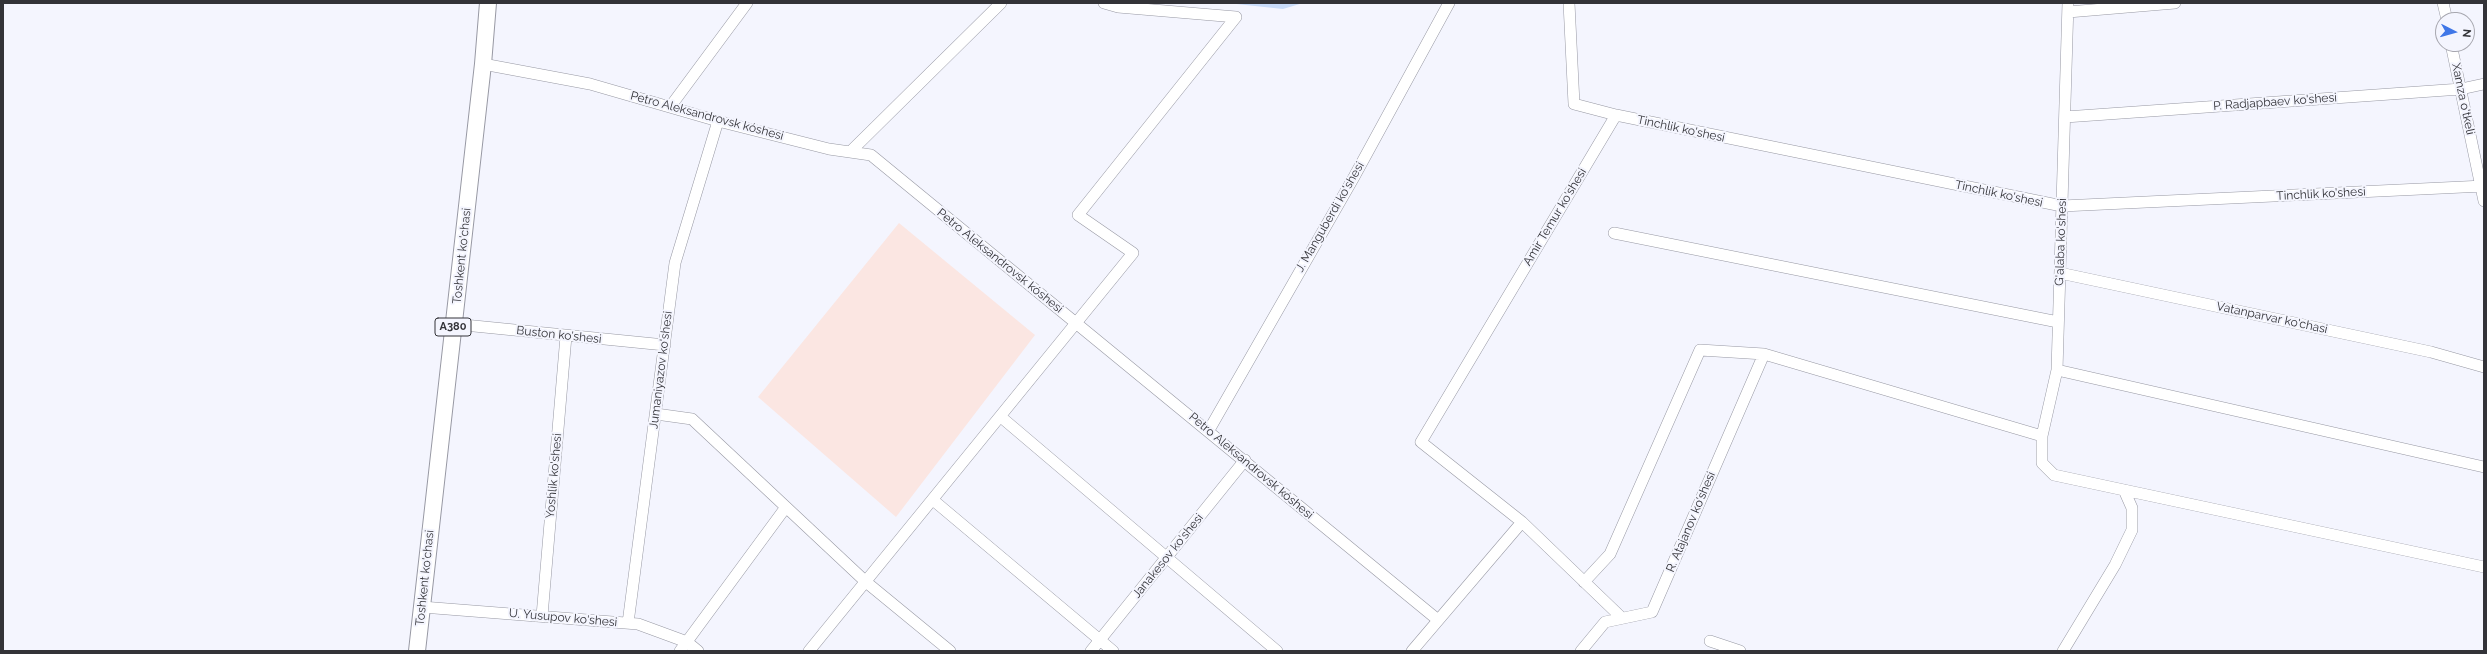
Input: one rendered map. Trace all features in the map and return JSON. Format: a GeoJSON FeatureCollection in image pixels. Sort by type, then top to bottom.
{"type":"FeatureCollection","features":[{"type":"Feature","properties":{"kind":"highway","name":"Toshkent ko'chasi"},"geometry":{"type":"LineString","coordinates":[[417,651],[483,64],[488,3]]}},
{"type":"Feature","properties":{"kind":"street"},"geometry":{"type":"LineString","coordinates":[[670,107],[747,3]]}},
{"type":"Feature","properties":{"kind":"street"},"geometry":{"type":"LineString","coordinates":[[850,152],[1001,3]]}},
{"type":"Feature","properties":{"kind":"street"},"geometry":{"type":"LineString","coordinates":[[809,651],[1078,323],[1133,253],[1078,215],[1236,17],[1118,7],[1104,3]]}},
{"type":"Feature","properties":{"kind":"street","name":"J. Manguberdi ko'shesi"},"geometry":{"type":"LineString","coordinates":[[1208,430],[1354,177],[1449,3]]}},
{"type":"Feature","properties":{"kind":"street"},"geometry":{"type":"LineString","coordinates":[[1569,3],[1574,104],[1616,115]]}},
{"type":"Feature","properties":{"kind":"street"},"geometry":{"type":"LineString","coordinates":[[2068,8],[2097,11],[2175,3]]}},
{"type":"Feature","properties":{"kind":"street","name":"G'alaba ko'shesi"},"geometry":{"type":"LineString","coordinates":[[2068,8],[2057,370],[2042,436],[2042,463],[2054,475],[2124,490]]}},
{"type":"Feature","properties":{"kind":"street","name":"Xamza o'tkeli"},"geometry":{"type":"LineString","coordinates":[[2454,52],[2484,201]]}},
{"type":"Feature","properties":{"kind":"street","name":"Petro Aleksandrovsk kóshesi"},"geometry":{"type":"LineString","coordinates":[[483,64],[590,84],[718,121],[829,149],[871,155],[1078,323],[1438,620]]}},
{"type":"Feature","properties":{"kind":"street","name":"P. Radjapbaev ko'shesi"},"geometry":{"type":"LineString","coordinates":[[2065,117],[2461,89],[2484,84]]}},
{"type":"Feature","properties":{"kind":"street","name":"Tinchlik ko'shesi"},"geometry":{"type":"LineString","coordinates":[[1616,115],[2062,206],[2482,186]]}},
{"type":"Feature","properties":{"kind":"street","name":"Amir Temur ko'shesi"},"geometry":{"type":"LineString","coordinates":[[1522,522],[1421,442],[1616,115]]}},
{"type":"Feature","properties":{"kind":"street","name":"Jumaniyazov ko'shesi"},"geometry":{"type":"LineString","coordinates":[[628,623],[675,263],[718,121]]}},
{"type":"Feature","properties":{"kind":"street"},"geometry":{"type":"LineString","coordinates":[[1614,233],[2058,322]]}},
{"type":"Feature","properties":{"kind":"street","name":"Vatanparvar ko'chasi"},"geometry":{"type":"LineString","coordinates":[[2060,273],[2431,352],[2484,367]]}},
{"type":"Feature","properties":{"kind":"street","name":"Buston ko'shesi"},"geometry":{"type":"LineString","coordinates":[[454,324],[665,345]]}},
{"type":"Feature","properties":{"kind":"street","name":"Yoshlik ko'shesi"},"geometry":{"type":"LineString","coordinates":[[542,616],[566,336]]}},
{"type":"Feature","properties":{"kind":"street"},"geometry":{"type":"LineString","coordinates":[[1584,582],[1610,554],[1700,350],[1764,354],[2042,436]]}},
{"type":"Feature","properties":{"kind":"street","name":"R. Atajanov ko'shesi"},"geometry":{"type":"LineString","coordinates":[[1581,651],[1605,622],[1652,612],[1764,354]]}},
{"type":"Feature","properties":{"kind":"street"},"geometry":{"type":"LineString","coordinates":[[2057,370],[2484,467]]}},
{"type":"Feature","properties":{"kind":"street"},"geometry":{"type":"LineString","coordinates":[[656,414],[692,419],[866,582],[947,650]]}},
{"type":"Feature","properties":{"kind":"street"},"geometry":{"type":"LineString","coordinates":[[1001,417],[1277,651]]}},
{"type":"Feature","properties":{"kind":"street","name":"Janakesov ko'shesi"},"geometry":{"type":"LineString","coordinates":[[1091,651],[1245,460]]}},
{"type":"Feature","properties":{"kind":"street"},"geometry":{"type":"LineString","coordinates":[[2124,490],[2484,566]]}},
{"type":"Feature","properties":{"kind":"street"},"geometry":{"type":"LineString","coordinates":[[2063,651],[2115,564],[2132,530],[2132,508],[2124,490]]}},
{"type":"Feature","properties":{"kind":"street"},"geometry":{"type":"LineString","coordinates":[[933,500],[1113,651]]}},
{"type":"Feature","properties":{"kind":"street"},"geometry":{"type":"LineString","coordinates":[[684,646],[786,507]]}},
{"type":"Feature","properties":{"kind":"street"},"geometry":{"type":"LineString","coordinates":[[1412,651],[1522,522],[1622,618]]}},
{"type":"Feature","properties":{"kind":"street","name":"U. Yusupov ko'shesi"},"geometry":{"type":"LineString","coordinates":[[422,607],[638,624],[698,651]]}},
{"type":"Feature","properties":{"kind":"street"},"geometry":{"type":"LineString","coordinates":[[1710,641],[1740,651]]}},
{"type":"Feature","properties":{"kind":"shaded area"},"geometry":{"type":"Polygon","coordinates":[[[899,223],[1035,335],[896,517],[758,397],[899,223]]]}},
{"type":"Feature","properties":{"kind":"water"},"geometry":{"type":"Polygon","coordinates":[[[1227,3],[1303,3],[1283,9],[1227,3]]]}}]}
